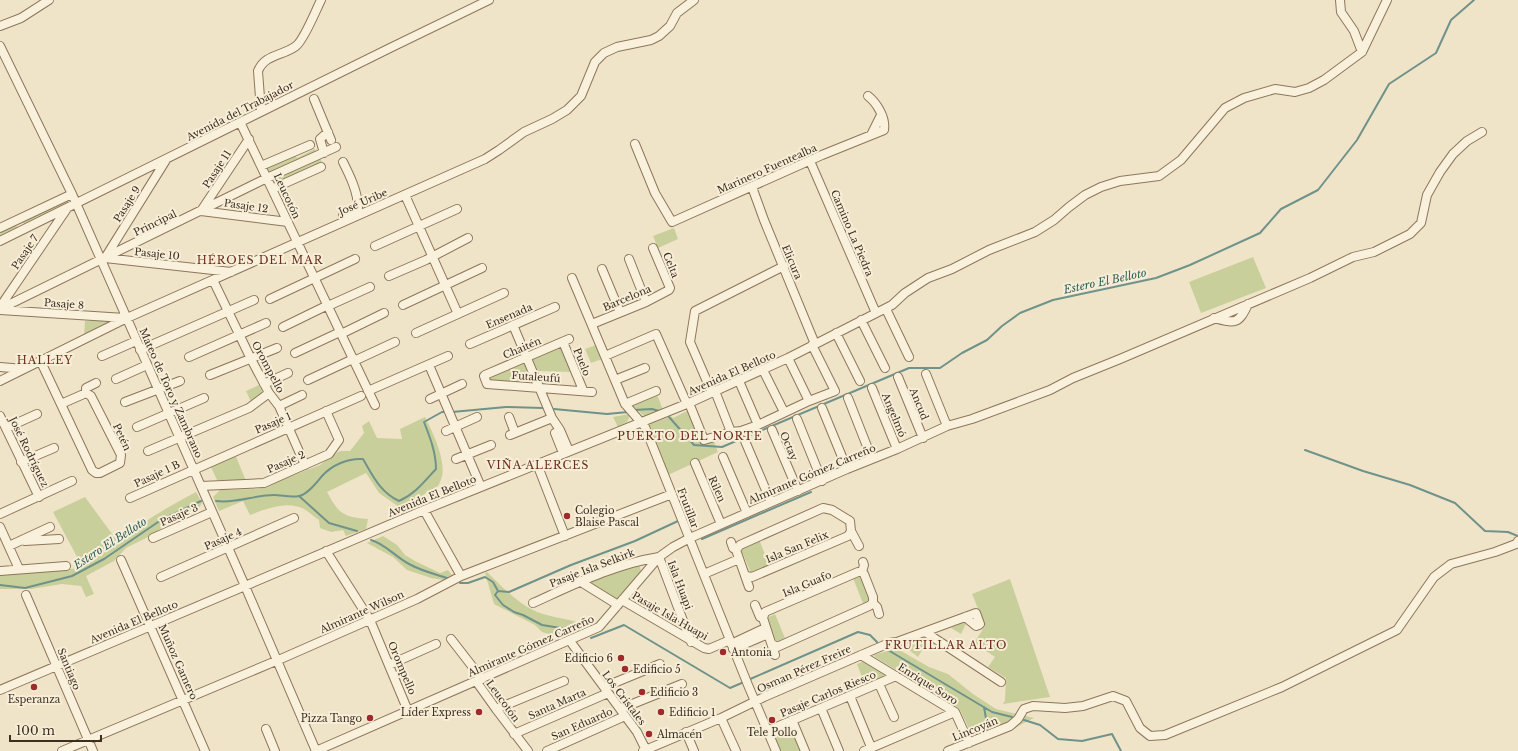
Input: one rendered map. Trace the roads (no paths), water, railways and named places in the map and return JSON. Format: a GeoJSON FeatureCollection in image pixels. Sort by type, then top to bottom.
{"type":"FeatureCollection","features":[{"type":"Feature","properties":{"kind":"street"},"geometry":{"type":"LineString","coordinates":[[0,26],[21,18],[49,0]]}},
{"type":"Feature","properties":{"kind":"street"},"geometry":{"type":"LineString","coordinates":[[261,111],[258,71],[260,65],[265,60],[296,46],[302,39],[321,0]]}},
{"type":"Feature","properties":{"kind":"street","name":"José Uribe"},"geometry":{"type":"LineString","coordinates":[[0,380],[41,362],[127,318],[484,159],[524,132],[567,110],[581,96],[595,62],[604,53],[617,47],[651,40],[659,36],[670,26],[677,13],[694,0]]}},
{"type":"Feature","properties":{"kind":"street"},"geometry":{"type":"LineString","coordinates":[[1340,0],[1341,12],[1354,31],[1362,52]]}},
{"type":"Feature","properties":{"kind":"street"},"geometry":{"type":"LineString","coordinates":[[1362,52],[1387,0]]}},
{"type":"Feature","properties":{"kind":"street","name":"Avenida del Trabajador"},"geometry":{"type":"LineString","coordinates":[[0,242],[485,1]]}},
{"type":"Feature","properties":{"kind":"street","name":"Mateo de Toro y Zambrano"},"geometry":{"type":"LineString","coordinates":[[0,46],[103,259],[136,341],[245,586],[316,751]]}},
{"type":"Feature","properties":{"kind":"street","name":"Avenida El Belloto"},"geometry":{"type":"LineString","coordinates":[[0,690],[424,510],[739,382],[889,307],[905,293],[928,278],[952,269],[989,250],[1035,232],[1054,220],[1090,192],[1101,187],[1120,182],[1159,176],[1181,160],[1225,108],[1244,98],[1275,89],[1295,92],[1309,88],[1332,75],[1362,52]]}},
{"type":"Feature","properties":{"kind":"street","name":"Marinero Fuentealba"},"geometry":{"type":"LineString","coordinates":[[635,144],[655,193],[672,222],[810,160],[884,130],[885,125],[876,103],[868,96]]}},
{"type":"Feature","properties":{"kind":"street"},"geometry":{"type":"LineString","coordinates":[[314,99],[329,136],[320,139],[321,154]]}},
{"type":"Feature","properties":{"kind":"street","name":"Leucotón"},"geometry":{"type":"LineString","coordinates":[[240,122],[375,405]]}},
{"type":"Feature","properties":{"kind":"street","name":"Almirante Gómez Carreño"},"geometry":{"type":"LineString","coordinates":[[316,751],[599,627],[659,557],[673,547],[690,538],[947,426],[972,419],[1050,390],[1073,378],[1310,278],[1353,257],[1374,252],[1410,234],[1422,223],[1427,195],[1440,172],[1453,154],[1466,141],[1482,132]]}},
{"type":"Feature","properties":{"kind":"street","name":"Pasaje 11"},"geometry":{"type":"LineString","coordinates":[[201,210],[248,139]]}},
{"type":"Feature","properties":{"kind":"street"},"geometry":{"type":"LineString","coordinates":[[262,166],[310,145]]}},
{"type":"Feature","properties":{"kind":"street","name":"Principal"},"geometry":{"type":"LineString","coordinates":[[0,308],[267,178],[336,147]]}},
{"type":"Feature","properties":{"kind":"street","name":"Pasaje 9"},"geometry":{"type":"LineString","coordinates":[[103,259],[166,160]]}},
{"type":"Feature","properties":{"kind":"street","name":"Camino La Piedra"},"geometry":{"type":"LineString","coordinates":[[810,160],[876,313]]}},
{"type":"Feature","properties":{"kind":"street"},"geometry":{"type":"LineString","coordinates":[[343,162],[352,180],[358,203],[358,208],[342,216],[345,221]]}},
{"type":"Feature","properties":{"kind":"street"},"geometry":{"type":"LineString","coordinates":[[272,189],[321,167]]}},
{"type":"Feature","properties":{"kind":"street","name":"Elicura"},"geometry":{"type":"LineString","coordinates":[[752,187],[814,344],[835,391],[809,401]]}},
{"type":"Feature","properties":{"kind":"street"},"geometry":{"type":"LineString","coordinates":[[0,228],[72,194]]}},
{"type":"Feature","properties":{"kind":"street"},"geometry":{"type":"LineString","coordinates":[[405,195],[458,314]]}},
{"type":"Feature","properties":{"kind":"street","name":"Pasaje 7"},"geometry":{"type":"LineString","coordinates":[[0,308],[67,209]]}},
{"type":"Feature","properties":{"kind":"street"},"geometry":{"type":"LineString","coordinates":[[375,246],[457,209]]}},
{"type":"Feature","properties":{"kind":"street","name":"Pasaje 12"},"geometry":{"type":"LineString","coordinates":[[201,210],[288,222]]}},
{"type":"Feature","properties":{"kind":"street"},"geometry":{"type":"LineString","coordinates":[[17,219],[22,230]]}},
{"type":"Feature","properties":{"kind":"street"},"geometry":{"type":"LineString","coordinates":[[389,276],[468,238]]}},
{"type":"Feature","properties":{"kind":"street","name":"Celta"},"geometry":{"type":"LineString","coordinates":[[654,248],[670,290]]}},
{"type":"Feature","properties":{"kind":"street","name":"Pasaje 10"},"geometry":{"type":"LineString","coordinates":[[103,259],[231,272]]}},
{"type":"Feature","properties":{"kind":"street"},"geometry":{"type":"LineString","coordinates":[[270,299],[356,259]]}},
{"type":"Feature","properties":{"kind":"street"},"geometry":{"type":"LineString","coordinates":[[629,259],[646,302]]}},
{"type":"Feature","properties":{"kind":"street"},"geometry":{"type":"LineString","coordinates":[[731,432],[690,342],[695,311],[784,266]]}},
{"type":"Feature","properties":{"kind":"street"},"geometry":{"type":"LineString","coordinates":[[403,305],[482,268]]}},
{"type":"Feature","properties":{"kind":"street"},"geometry":{"type":"LineString","coordinates":[[602,269],[620,312]]}},
{"type":"Feature","properties":{"kind":"street","name":"Frutillar"},"geometry":{"type":"LineString","coordinates":[[572,278],[615,380],[629,408],[645,427],[743,674],[776,751]]}},
{"type":"Feature","properties":{"kind":"street","name":"Orompello"},"geometry":{"type":"LineString","coordinates":[[213,280],[264,384],[279,406],[305,465]]}},
{"type":"Feature","properties":{"kind":"street"},"geometry":{"type":"LineString","coordinates":[[283,327],[370,287]]}},
{"type":"Feature","properties":{"kind":"street","name":"Barcelona"},"geometry":{"type":"LineString","coordinates":[[592,324],[646,302],[670,290]]}},
{"type":"Feature","properties":{"kind":"street"},"geometry":{"type":"LineString","coordinates":[[416,333],[504,293]]}},
{"type":"Feature","properties":{"kind":"street"},"geometry":{"type":"LineString","coordinates":[[140,350],[254,300]]}},
{"type":"Feature","properties":{"kind":"street","name":"Ensenada"},"geometry":{"type":"LineString","coordinates":[[470,344],[555,307]]}},
{"type":"Feature","properties":{"kind":"street"},"geometry":{"type":"LineString","coordinates":[[889,307],[909,357]]}},
{"type":"Feature","properties":{"kind":"street","name":"Pasaje 8"},"geometry":{"type":"LineString","coordinates":[[0,308],[127,318]]}},
{"type":"Feature","properties":{"kind":"street"},"geometry":{"type":"LineString","coordinates":[[295,353],[384,313]]}},
{"type":"Feature","properties":{"kind":"street"},"geometry":{"type":"LineString","coordinates":[[861,320],[885,368]]}},
{"type":"Feature","properties":{"kind":"street"},"geometry":{"type":"LineString","coordinates":[[189,357],[266,323]]}},
{"type":"Feature","properties":{"kind":"street"},"geometry":{"type":"LineString","coordinates":[[513,325],[552,418],[555,432],[566,452]]}},
{"type":"Feature","properties":{"kind":"street"},"geometry":{"type":"LineString","coordinates":[[836,333],[860,381]]}},
{"type":"Feature","properties":{"kind":"street"},"geometry":{"type":"LineString","coordinates":[[605,356],[656,334],[704,440],[758,425],[809,401],[788,358]]}},
{"type":"Feature","properties":{"kind":"street"},"geometry":{"type":"LineString","coordinates":[[102,356],[136,341]]}},
{"type":"Feature","properties":{"kind":"street","name":"Chaitén"},"geometry":{"type":"LineString","coordinates":[[484,376],[566,341]]}},
{"type":"Feature","properties":{"kind":"street","name":"Puelo"},"geometry":{"type":"LineString","coordinates":[[566,341],[583,390]]}},
{"type":"Feature","properties":{"kind":"street"},"geometry":{"type":"LineString","coordinates":[[308,380],[395,342]]}},
{"type":"Feature","properties":{"kind":"street"},"geometry":{"type":"LineString","coordinates":[[210,375],[277,348]]}},
{"type":"Feature","properties":{"kind":"street"},"geometry":{"type":"LineString","coordinates":[[368,391],[448,356]]}},
{"type":"Feature","properties":{"kind":"street","name":"Petén"},"geometry":{"type":"LineString","coordinates":[[41,362],[92,470],[96,473],[100,473],[118,464],[121,461],[121,455],[91,396],[86,393]]}},
{"type":"Feature","properties":{"kind":"street"},"geometry":{"type":"LineString","coordinates":[[116,379],[147,365]]}},
{"type":"Feature","properties":{"kind":"street"},"geometry":{"type":"LineString","coordinates":[[429,365],[481,487]]}},
{"type":"Feature","properties":{"kind":"street"},"geometry":{"type":"LineString","coordinates":[[0,367],[25,369]]}},
{"type":"Feature","properties":{"kind":"street"},"geometry":{"type":"LineString","coordinates":[[615,380],[645,368]]}},
{"type":"Feature","properties":{"kind":"street"},"geometry":{"type":"LineString","coordinates":[[763,370],[784,412]]}},
{"type":"Feature","properties":{"kind":"street"},"geometry":{"type":"LineString","coordinates":[[264,384],[288,372]]}},
{"type":"Feature","properties":{"kind":"street"},"geometry":{"type":"LineString","coordinates":[[926,374],[947,426]]}},
{"type":"Feature","properties":{"kind":"street","name":"Futaleufú"},"geometry":{"type":"LineString","coordinates":[[484,376],[487,384],[583,390],[592,392]]}},
{"type":"Feature","properties":{"kind":"street","name":"Ancud"},"geometry":{"type":"LineString","coordinates":[[898,377],[922,438]]}},
{"type":"Feature","properties":{"kind":"street"},"geometry":{"type":"LineString","coordinates":[[125,402],[180,381]]}},
{"type":"Feature","properties":{"kind":"street"},"geometry":{"type":"LineString","coordinates":[[739,382],[758,425]]}},
{"type":"Feature","properties":{"kind":"street"},"geometry":{"type":"LineString","coordinates":[[62,404],[86,393],[86,388],[96,383]]}},
{"type":"Feature","properties":{"kind":"street"},"geometry":{"type":"LineString","coordinates":[[430,399],[462,384]]}},
{"type":"Feature","properties":{"kind":"street","name":"Angelmó"},"geometry":{"type":"LineString","coordinates":[[872,388],[897,449]]}},
{"type":"Feature","properties":{"kind":"street"},"geometry":{"type":"LineString","coordinates":[[629,408],[656,391]]}},
{"type":"Feature","properties":{"kind":"street"},"geometry":{"type":"LineString","coordinates":[[148,451],[249,408],[269,393]]}},
{"type":"Feature","properties":{"kind":"street"},"geometry":{"type":"LineString","coordinates":[[279,406],[302,395]]}},
{"type":"Feature","properties":{"kind":"street","name":"Pasaje 1"},"geometry":{"type":"LineString","coordinates":[[193,468],[361,396]]}},
{"type":"Feature","properties":{"kind":"street"},"geometry":{"type":"LineString","coordinates":[[138,427],[204,398]]}},
{"type":"Feature","properties":{"kind":"street"},"geometry":{"type":"LineString","coordinates":[[848,398],[872,459]]}},
{"type":"Feature","properties":{"kind":"street"},"geometry":{"type":"LineString","coordinates":[[822,408],[847,469]]}},
{"type":"Feature","properties":{"kind":"street","name":"Pasaje 2"},"geometry":{"type":"LineString","coordinates":[[201,486],[264,483],[329,454],[339,440],[326,411]]}},
{"type":"Feature","properties":{"kind":"street"},"geometry":{"type":"LineString","coordinates":[[6,428],[37,414]]}},
{"type":"Feature","properties":{"kind":"street","name":"José Rodríguez"},"geometry":{"type":"LineString","coordinates":[[0,416],[39,497]]}},
{"type":"Feature","properties":{"kind":"street"},"geometry":{"type":"LineString","coordinates":[[446,431],[477,417]]}},
{"type":"Feature","properties":{"kind":"street"},"geometry":{"type":"LineString","coordinates":[[509,417],[512,434],[552,418]]}},
{"type":"Feature","properties":{"kind":"street"},"geometry":{"type":"LineString","coordinates":[[797,419],[822,480]]}},
{"type":"Feature","properties":{"kind":"street","name":"Octay"},"geometry":{"type":"LineString","coordinates":[[772,430],[798,491]]}},
{"type":"Feature","properties":{"kind":"street"},"geometry":{"type":"LineString","coordinates":[[745,441],[771,502]]}},
{"type":"Feature","properties":{"kind":"street"},"geometry":{"type":"LineString","coordinates":[[456,459],[491,445]]}},
{"type":"Feature","properties":{"kind":"street"},"geometry":{"type":"LineString","coordinates":[[21,462],[54,448]]}},
{"type":"Feature","properties":{"kind":"street"},"geometry":{"type":"LineString","coordinates":[[723,457],[747,513]]}},
{"type":"Feature","properties":{"kind":"street","name":"Rilen"},"geometry":{"type":"LineString","coordinates":[[695,463],[721,524]]}},
{"type":"Feature","properties":{"kind":"street"},"geometry":{"type":"LineString","coordinates":[[537,464],[565,536]]}},
{"type":"Feature","properties":{"kind":"street","name":"Pasaje 1 B"},"geometry":{"type":"LineString","coordinates":[[130,498],[193,468]]}},
{"type":"Feature","properties":{"kind":"street"},"geometry":{"type":"LineString","coordinates":[[0,514],[72,481]]}},
{"type":"Feature","properties":{"kind":"street","name":"Almirante Wilson"},"geometry":{"type":"LineString","coordinates":[[62,751],[370,620],[461,576],[672,494]]}},
{"type":"Feature","properties":{"kind":"street"},"geometry":{"type":"LineString","coordinates":[[736,550],[740,545],[823,508],[828,508],[850,521],[852,524],[851,531],[859,546]]}},
{"type":"Feature","properties":{"kind":"street"},"geometry":{"type":"LineString","coordinates":[[424,510],[461,576]]}},
{"type":"Feature","properties":{"kind":"street","name":"Pasaje 3"},"geometry":{"type":"LineString","coordinates":[[153,538],[212,512]]}},
{"type":"Feature","properties":{"kind":"street","name":"Pasaje 4"},"geometry":{"type":"LineString","coordinates":[[160,577],[294,518]]}},
{"type":"Feature","properties":{"kind":"street"},"geometry":{"type":"LineString","coordinates":[[9,546],[48,528],[56,539],[20,541]]}},
{"type":"Feature","properties":{"kind":"street"},"geometry":{"type":"LineString","coordinates":[[1,530],[19,569]]}},
{"type":"Feature","properties":{"kind":"street","name":"Isla San Felix"},"geometry":{"type":"LineString","coordinates":[[746,576],[752,577],[841,540],[848,536],[851,531]]}},
{"type":"Feature","properties":{"kind":"street","name":"Lincoyán"},"geometry":{"type":"LineString","coordinates":[[948,751],[1010,726],[1024,709],[1033,706],[1065,708],[1083,706],[1113,696],[1126,701],[1140,728],[1150,736],[1165,735],[1282,687],[1398,630],[1434,577],[1450,564],[1494,552],[1516,544],[1518,541]]}},
{"type":"Feature","properties":{"kind":"street"},"geometry":{"type":"LineString","coordinates":[[731,542],[733,548],[736,550],[749,588]]}},
{"type":"Feature","properties":{"kind":"street","name":"Orompello"},"geometry":{"type":"LineString","coordinates":[[326,551],[370,620],[408,711]]}},
{"type":"Feature","properties":{"kind":"street","name":"Pasaje Isla Selkirk"},"geometry":{"type":"LineString","coordinates":[[533,603],[581,582],[639,560],[659,557]]}},
{"type":"Feature","properties":{"kind":"street","name":"Isla Huapi"},"geometry":{"type":"LineString","coordinates":[[659,557],[691,642]]}},
{"type":"Feature","properties":{"kind":"street","name":"Muñoz Gamero"},"geometry":{"type":"LineString","coordinates":[[121,560],[205,751]]}},
{"type":"Feature","properties":{"kind":"street"},"geometry":{"type":"LineString","coordinates":[[705,576],[740,562]]}},
{"type":"Feature","properties":{"kind":"street"},"geometry":{"type":"LineString","coordinates":[[772,644],[777,647],[870,606],[873,597],[862,572],[864,565],[863,562]]}},
{"type":"Feature","properties":{"kind":"street"},"geometry":{"type":"LineString","coordinates":[[0,571],[66,566]]}},
{"type":"Feature","properties":{"kind":"street","name":"Isla Guafo"},"geometry":{"type":"LineString","coordinates":[[762,618],[765,612],[858,572],[862,572]]}},
{"type":"Feature","properties":{"kind":"street","name":"Pasaje Isla Huapi"},"geometry":{"type":"LineString","coordinates":[[581,582],[620,602],[699,647],[709,649],[732,644],[767,631]]}},
{"type":"Feature","properties":{"kind":"street","name":"Santiago"},"geometry":{"type":"LineString","coordinates":[[26,595],[93,751]]}},
{"type":"Feature","properties":{"kind":"street"},"geometry":{"type":"LineString","coordinates":[[872,603],[877,607],[879,614]]}},
{"type":"Feature","properties":{"kind":"street"},"geometry":{"type":"LineString","coordinates":[[755,605],[762,618],[775,655]]}},
{"type":"Feature","properties":{"kind":"street","name":"Osman Pérez Freire"},"geometry":{"type":"LineString","coordinates":[[644,751],[654,749],[686,732],[721,718],[764,697],[889,644],[965,617],[976,614],[980,624],[978,626],[965,617]]}},
{"type":"Feature","properties":{"kind":"street"},"geometry":{"type":"LineString","coordinates":[[925,632],[1001,682]]}},
{"type":"Feature","properties":{"kind":"street","name":"Leucotón"},"geometry":{"type":"LineString","coordinates":[[451,639],[479,680],[496,709],[528,751]]}},
{"type":"Feature","properties":{"kind":"street","name":"Los Cristales"},"geometry":{"type":"LineString","coordinates":[[570,641],[637,732],[644,751]]}},
{"type":"Feature","properties":{"kind":"street"},"geometry":{"type":"LineString","coordinates":[[389,665],[436,644]]}},
{"type":"Feature","properties":{"kind":"street","name":"Enrique Soro"},"geometry":{"type":"LineString","coordinates":[[861,655],[955,712],[969,743]]}},
{"type":"Feature","properties":{"kind":"street","name":"Santa Marta"},"geometry":{"type":"LineString","coordinates":[[514,734],[660,664]]}},
{"type":"Feature","properties":{"kind":"street","name":"Pasaje Carlos Riesco"},"geometry":{"type":"LineString","coordinates":[[767,731],[896,676]]}},
{"type":"Feature","properties":{"kind":"street"},"geometry":{"type":"LineString","coordinates":[[496,709],[564,681]]}},
{"type":"Feature","properties":{"kind":"street","name":"San Eduardo"},"geometry":{"type":"LineString","coordinates":[[547,751],[682,684]]}},
{"type":"Feature","properties":{"kind":"street"},"geometry":{"type":"LineString","coordinates":[[879,684],[894,717]]}},
{"type":"Feature","properties":{"kind":"street"},"geometry":{"type":"LineString","coordinates":[[850,696],[867,749],[955,712]]}},
{"type":"Feature","properties":{"kind":"street"},"geometry":{"type":"LineString","coordinates":[[821,708],[839,751]]}},
{"type":"Feature","properties":{"kind":"street"},"geometry":{"type":"LineString","coordinates":[[721,718],[736,751]]}},
{"type":"Feature","properties":{"kind":"street"},"geometry":{"type":"LineString","coordinates":[[792,720],[805,751]]}},
{"type":"Feature","properties":{"kind":"street"},"geometry":{"type":"LineString","coordinates":[[266,729],[275,751]]}},
{"type":"Feature","properties":{"kind":"street"},"geometry":{"type":"LineString","coordinates":[[686,732],[694,751]]}},
{"type":"Feature","properties":{"kind":"waterway","name":"Estero El Belloto"},"geometry":{"type":"LineString","coordinates":[[669,417],[694,445],[722,447],[909,368],[940,368],[962,353],[987,340],[1002,326],[1020,313],[1053,300],[1156,278],[1190,265],[1260,233],[1281,209],[1318,190],[1357,140],[1389,84],[1436,53],[1451,20],[1474,0]]}},
{"type":"Feature","properties":{"kind":"waterway","name":"Estero El Belloto"},"geometry":{"type":"LineString","coordinates":[[452,412],[506,407],[543,408]]}},
{"type":"Feature","properties":{"kind":"waterway","name":"Estero El Belloto"},"geometry":{"type":"LineString","coordinates":[[554,409],[607,414],[628,412]]}},
{"type":"Feature","properties":{"kind":"waterway","name":"Estero El Belloto"},"geometry":{"type":"LineString","coordinates":[[634,410],[652,409],[659,411]]}},
{"type":"Feature","properties":{"kind":"waterway","name":"Estero El Belloto"},"geometry":{"type":"LineString","coordinates":[[216,501],[223,502],[267,495],[299,496],[309,491],[326,472],[335,466],[346,461],[357,459],[363,459],[382,488],[399,501],[415,491],[436,469],[434,451],[424,422],[442,412],[446,412]]}},
{"type":"Feature","properties":{"kind":"waterway"},"geometry":{"type":"LineString","coordinates":[[1305,450],[1363,471],[1410,485],[1455,503],[1485,531],[1508,532],[1518,536]]}},
{"type":"Feature","properties":{"kind":"waterway"},"geometry":{"type":"LineString","coordinates":[[702,539],[811,492]]}},
{"type":"Feature","properties":{"kind":"waterway"},"geometry":{"type":"LineString","coordinates":[[299,496],[329,523],[357,531]]}},
{"type":"Feature","properties":{"kind":"waterway","name":"Estero El Belloto"},"geometry":{"type":"LineString","coordinates":[[0,585],[25,588],[72,576],[104,559],[161,520],[201,501]]}},
{"type":"Feature","properties":{"kind":"waterway"},"geometry":{"type":"LineString","coordinates":[[498,591],[509,592],[571,565],[635,541],[678,521]]}},
{"type":"Feature","properties":{"kind":"waterway"},"geometry":{"type":"LineString","coordinates":[[371,540],[415,567],[447,578]]}},
{"type":"Feature","properties":{"kind":"waterway"},"geometry":{"type":"LineString","coordinates":[[460,583],[468,583],[485,577],[493,582],[498,591],[495,595],[503,605],[514,612],[542,625],[573,630]]}},
{"type":"Feature","properties":{"kind":"waterway"},"geometry":{"type":"LineString","coordinates":[[591,638],[624,625],[730,688],[744,682]]}},
{"type":"Feature","properties":{"kind":"waterway"},"geometry":{"type":"LineString","coordinates":[[748,680],[858,632],[870,635],[877,642]]}},
{"type":"Feature","properties":{"kind":"waterway"},"geometry":{"type":"LineString","coordinates":[[888,650],[992,712],[1012,717]]}},
{"type":"Feature","properties":{"kind":"waterway"},"geometry":{"type":"LineString","coordinates":[[984,707],[988,730]]}},
{"type":"Feature","properties":{"kind":"waterway"},"geometry":{"type":"LineString","coordinates":[[1024,720],[1040,725],[1058,739],[1082,741],[1112,734],[1121,751]]}},
{"type":"Feature","properties":{"kind":"place","name":"Colegio Blaise Pascal"},"geometry":{"type":"Point","coordinates":[567,516]}},
{"type":"Feature","properties":{"kind":"place","name":"Antonia"},"geometry":{"type":"Point","coordinates":[723,652]}},
{"type":"Feature","properties":{"kind":"place","name":"Edificio 6"},"geometry":{"type":"Point","coordinates":[621,658]}},
{"type":"Feature","properties":{"kind":"place","name":"Edificio 5"},"geometry":{"type":"Point","coordinates":[625,669]}},
{"type":"Feature","properties":{"kind":"place","name":"Esperanza"},"geometry":{"type":"Point","coordinates":[34,687]}},
{"type":"Feature","properties":{"kind":"place","name":"Edificio 3"},"geometry":{"type":"Point","coordinates":[642,692]}},
{"type":"Feature","properties":{"kind":"place","name":"Líder Express"},"geometry":{"type":"Point","coordinates":[479,712]}},
{"type":"Feature","properties":{"kind":"place","name":"Edificio 1"},"geometry":{"type":"Point","coordinates":[661,712]}},
{"type":"Feature","properties":{"kind":"place","name":"Pizza Tango"},"geometry":{"type":"Point","coordinates":[370,718]}},
{"type":"Feature","properties":{"kind":"place","name":"Tele Pollo"},"geometry":{"type":"Point","coordinates":[772,720]}},
{"type":"Feature","properties":{"kind":"place","name":"Almacén"},"geometry":{"type":"Point","coordinates":[649,734]}},
{"type":"Feature","properties":{"kind":"district","name":"HÉROES DEL MAR"},"geometry":{"type":"Point","coordinates":[260,260]}},
{"type":"Feature","properties":{"kind":"district","name":"HALLEY"},"geometry":{"type":"Point","coordinates":[45,360]}},
{"type":"Feature","properties":{"kind":"district","name":"PUERTO DEL NORTE"},"geometry":{"type":"Point","coordinates":[690,436]}},
{"type":"Feature","properties":{"kind":"district","name":"VIÑA ALERCES"},"geometry":{"type":"Point","coordinates":[538,465]}},
{"type":"Feature","properties":{"kind":"district","name":"FRUTILLAR ALTO"},"geometry":{"type":"Point","coordinates":[946,645]}}]}
